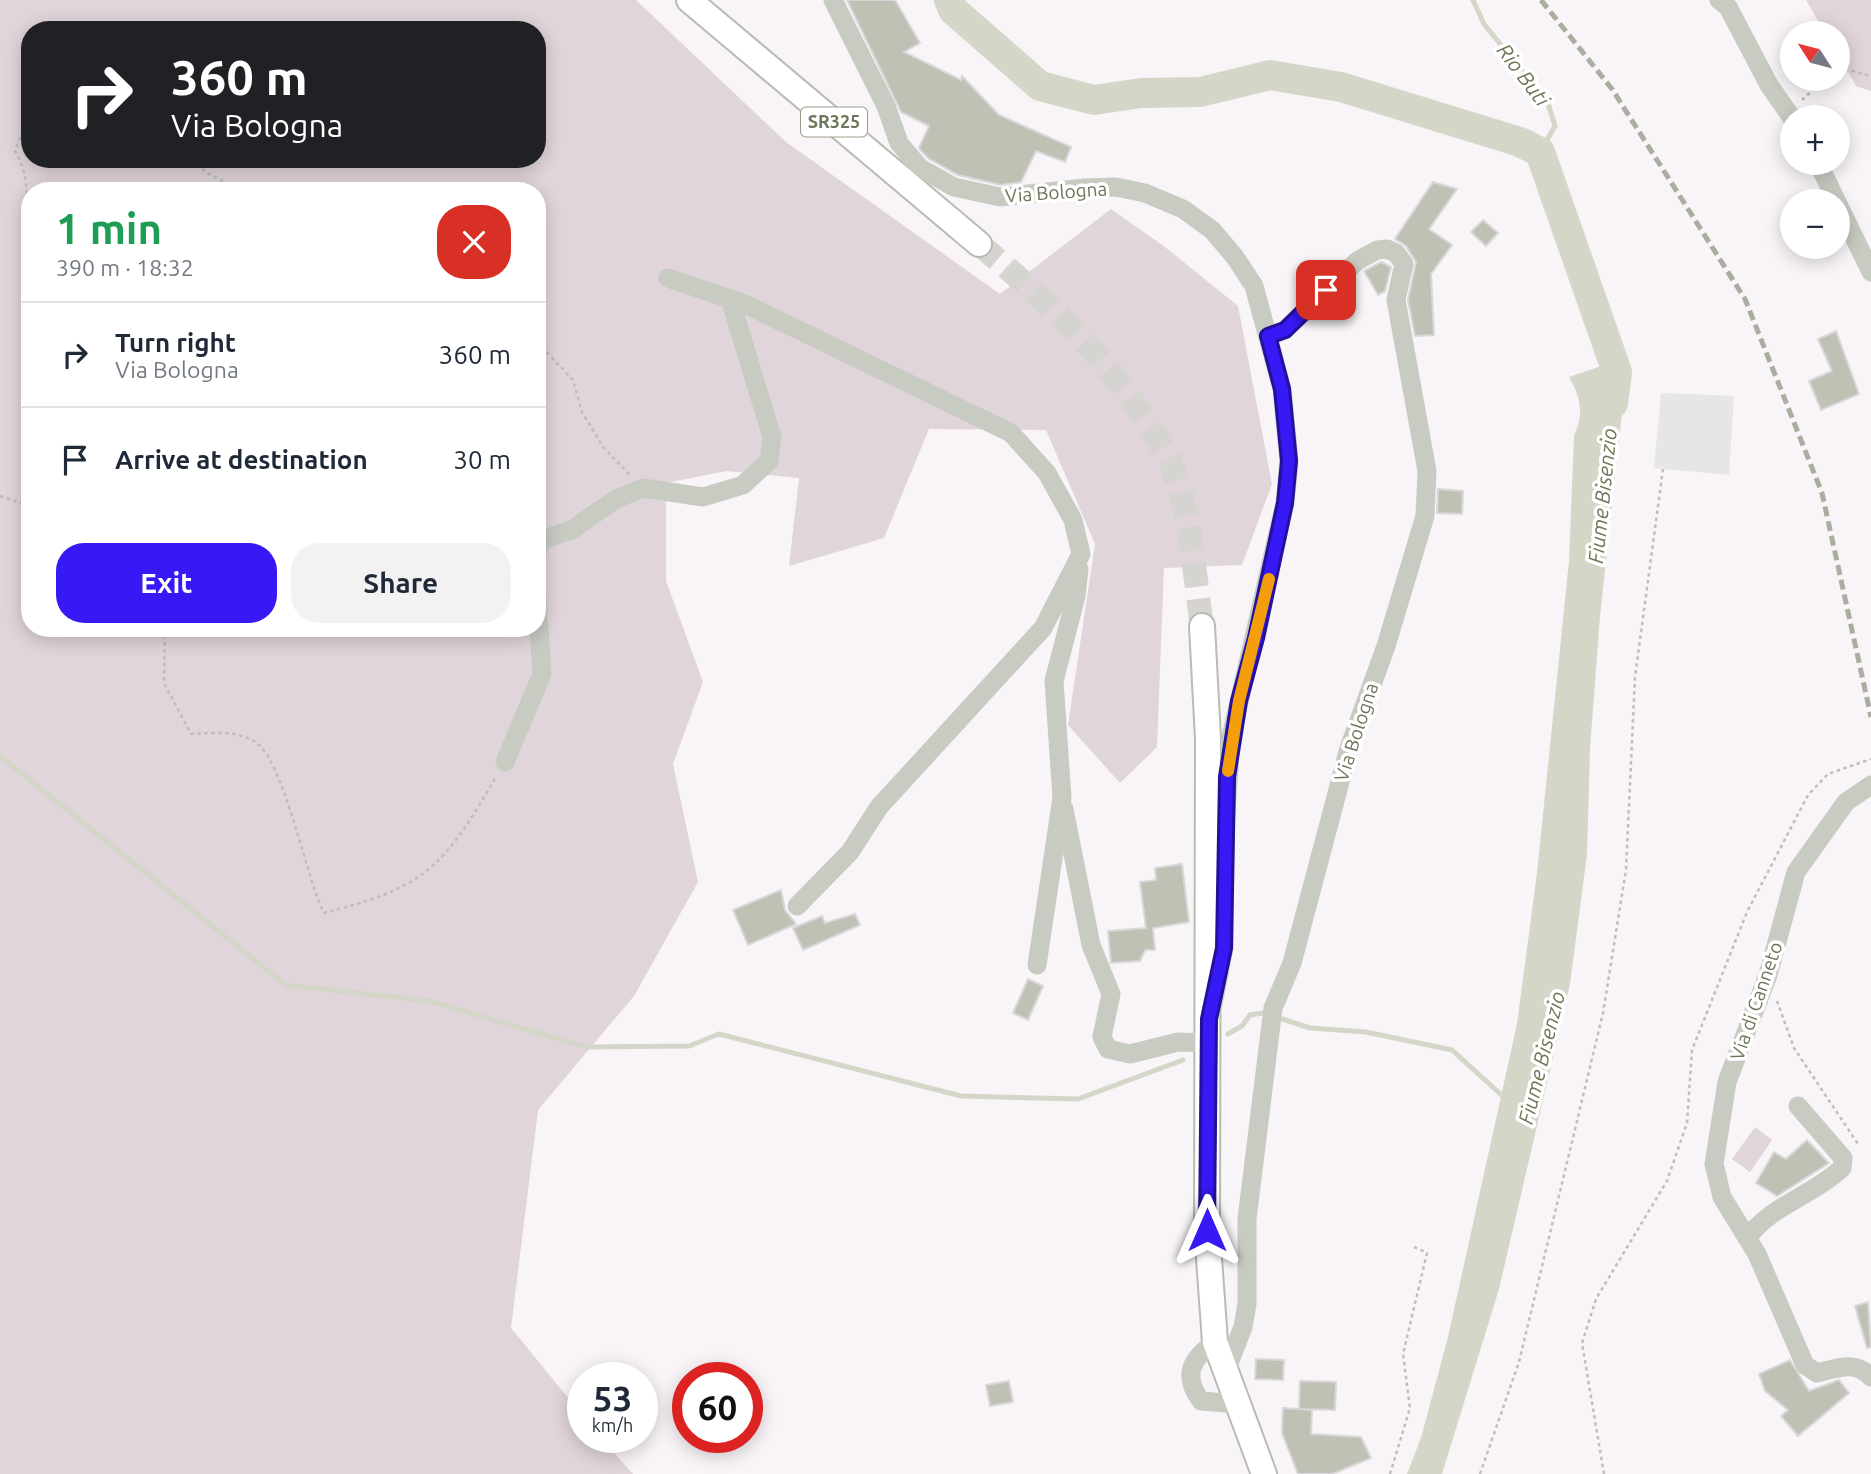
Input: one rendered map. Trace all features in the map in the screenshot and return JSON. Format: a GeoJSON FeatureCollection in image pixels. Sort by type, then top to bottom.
{"type":"FeatureCollection","features":[{"type":"Feature","properties":{"kind":"main road","name":"SR325"},"geometry":{"type":"LineString","coordinates":[[689,0],[979,244]]}},
{"type":"Feature","properties":{"kind":"main road","name":"Via Bologna"},"geometry":{"type":"LineString","coordinates":[[1202,626],[1208,739],[1207,1230],[1215,1342],[1265,1474]]}},
{"type":"Feature","properties":{"kind":"street","name":"Via Bologna"},"geometry":{"type":"LineString","coordinates":[[833,0],[886,106],[904,153],[939,179],[970,193],[1000,197],[1115,187],[1146,192],[1183,209],[1212,230],[1235,257],[1254,286],[1282,389],[1289,461],[1282,515],[1231,737],[1225,829],[1224,948],[1209,1031]]}},
{"type":"Feature","properties":{"kind":"street"},"geometry":{"type":"LineString","coordinates":[[1719,0],[1727,7],[1769,85],[1786,105]]}},
{"type":"Feature","properties":{"kind":"street"},"geometry":{"type":"LineString","coordinates":[[1824,175],[1871,272]]}},
{"type":"Feature","properties":{"kind":"street","name":"Via Bologna"},"geometry":{"type":"LineString","coordinates":[[1226,1371],[1243,1327],[1247,1304],[1247,1219],[1273,1008],[1292,963],[1349,748],[1405,588],[1428,493],[1424,450],[1396,300],[1404,264],[1396,253],[1387,248],[1377,250],[1357,261],[1285,330],[1268,336]]}},
{"type":"Feature","properties":{"kind":"street"},"geometry":{"type":"LineString","coordinates":[[668,278],[730,299],[1011,433],[1047,473],[1073,520],[1081,554],[1076,596],[1054,681],[1062,798],[1091,946],[1111,994],[1102,1037],[1108,1049],[1130,1054],[1209,1031]]}},
{"type":"Feature","properties":{"kind":"street"},"geometry":{"type":"LineString","coordinates":[[546,539],[573,529],[616,499],[643,488],[703,497],[743,485],[769,461],[772,437],[730,299]]}},
{"type":"Feature","properties":{"kind":"street"},"geometry":{"type":"LineString","coordinates":[[797,906],[850,852],[879,807],[1043,628],[1081,554]]}},
{"type":"Feature","properties":{"kind":"street"},"geometry":{"type":"LineString","coordinates":[[505,762],[542,674],[540,637]]}},
{"type":"Feature","properties":{"kind":"street","name":"Via di Canneto"},"geometry":{"type":"LineString","coordinates":[[1871,785],[1846,802],[1797,872],[1768,975],[1727,1082],[1714,1164],[1722,1197],[1746,1238],[1805,1365],[1817,1373],[1846,1366],[1859,1366],[1871,1377]]}},
{"type":"Feature","properties":{"kind":"street"},"geometry":{"type":"LineString","coordinates":[[1037,965],[1062,798]]}},
{"type":"Feature","properties":{"kind":"street"},"geometry":{"type":"LineString","coordinates":[[1746,1238],[1761,1219],[1829,1180],[1842,1168],[1843,1158],[1798,1106]]}},
{"type":"Feature","properties":{"kind":"street"},"geometry":{"type":"LineString","coordinates":[[1215,1342],[1198,1354],[1191,1370],[1191,1387],[1201,1401],[1238,1404]]}},
{"type":"Feature","properties":{"kind":"path"},"geometry":{"type":"LineString","coordinates":[[1850,70],[1871,76]]}},
{"type":"Feature","properties":{"kind":"path"},"geometry":{"type":"LineString","coordinates":[[1800,105],[1812,91]]}},
{"type":"Feature","properties":{"kind":"path"},"geometry":{"type":"LineString","coordinates":[[21,135],[15,151],[21,161]]}},
{"type":"Feature","properties":{"kind":"path"},"geometry":{"type":"LineString","coordinates":[[202,168],[225,182]]}},
{"type":"Feature","properties":{"kind":"path"},"geometry":{"type":"LineString","coordinates":[[546,352],[573,380],[582,412],[603,447],[643,488]]}},
{"type":"Feature","properties":{"kind":"path"},"geometry":{"type":"LineString","coordinates":[[1479,1474],[1519,1362],[1603,1013],[1626,870],[1635,677],[1664,470]]}},
{"type":"Feature","properties":{"kind":"path"},"geometry":{"type":"LineString","coordinates":[[0,496],[21,503]]}},
{"type":"Feature","properties":{"kind":"path"},"geometry":{"type":"LineString","coordinates":[[165,637],[164,683],[191,734],[231,732],[256,742],[275,765],[313,892],[324,913],[373,900],[428,870],[464,829],[505,762]]}},
{"type":"Feature","properties":{"kind":"path"},"geometry":{"type":"LineString","coordinates":[[1604,1474],[1582,1343],[1596,1299],[1667,1181],[1687,1124],[1692,1050],[1753,900],[1808,795],[1828,774],[1871,760]]}},
{"type":"Feature","properties":{"kind":"path"},"geometry":{"type":"LineString","coordinates":[[1768,975],[1794,1048],[1858,1144]]}},
{"type":"Feature","properties":{"kind":"path"},"geometry":{"type":"LineString","coordinates":[[1390,1474],[1410,1408],[1403,1354],[1427,1253],[1414,1248]]}},
{"type":"Feature","properties":{"kind":"shaded area"},"geometry":{"type":"Polygon","coordinates":[[[0,0],[636,0],[786,142],[1000,294],[1111,209],[1165,247],[1238,306],[1272,484],[1242,565],[1164,568],[1157,747],[1120,783],[1068,725],[1095,544],[1046,430],[929,429],[884,538],[789,566],[799,478],[727,471],[666,483],[666,581],[703,682],[673,764],[698,882],[634,996],[538,1110],[511,1328],[567,1396],[567,1453],[614,1453],[633,1474],[0,1474],[0,0]]]}},
{"type":"Feature","properties":{"kind":"shaded area"},"geometry":{"type":"Polygon","coordinates":[[[1806,0],[1871,0],[1871,91],[1856,86],[1850,75],[1850,21],[1818,21],[1806,0]]]}},
{"type":"Feature","properties":{"kind":"shaded area"},"geometry":{"type":"Polygon","coordinates":[[[1661,393],[1734,396],[1729,475],[1654,468],[1661,393]]]}},
{"type":"Feature","properties":{"kind":"shaded area"},"geometry":{"type":"Polygon","coordinates":[[[1755,1127],[1772,1140],[1750,1172],[1732,1159],[1755,1127]]]}},
{"type":"Feature","properties":{"kind":"water"},"geometry":{"type":"Polygon","coordinates":[[[1628,357],[1600,616],[1590,748],[1587,854],[1570,984],[1499,1289],[1442,1474],[1407,1474],[1421,1438],[1448,1337],[1517,1024],[1537,873],[1569,561],[1574,436],[1580,413],[1576,392],[1569,377],[1628,357]]]}},
{"type":"Feature","properties":{"kind":"building"},"geometry":{"type":"Polygon","coordinates":[[[847,0],[895,0],[920,43],[904,52],[961,80],[962,76],[999,115],[1071,147],[1065,162],[1036,151],[1021,182],[1001,185],[958,175],[928,158],[919,148],[929,126],[901,112],[847,0]]]}},
{"type":"Feature","properties":{"kind":"building"},"geometry":{"type":"Polygon","coordinates":[[[1433,182],[1457,189],[1429,229],[1452,245],[1431,274],[1434,335],[1415,336],[1408,300],[1416,262],[1406,246],[1395,239],[1433,182]]]}},
{"type":"Feature","properties":{"kind":"building"},"geometry":{"type":"Polygon","coordinates":[[[1483,220],[1498,233],[1486,246],[1471,232],[1483,220]]]}},
{"type":"Feature","properties":{"kind":"building"},"geometry":{"type":"Polygon","coordinates":[[[1381,262],[1391,267],[1385,291],[1378,295],[1364,271],[1381,262]]]}},
{"type":"Feature","properties":{"kind":"building"},"geometry":{"type":"Polygon","coordinates":[[[1836,331],[1859,394],[1821,410],[1809,381],[1832,371],[1818,339],[1836,331]]]}},
{"type":"Feature","properties":{"kind":"building"},"geometry":{"type":"Polygon","coordinates":[[[1438,489],[1463,491],[1462,514],[1437,513],[1438,489]]]}},
{"type":"Feature","properties":{"kind":"building"},"geometry":{"type":"Polygon","coordinates":[[[1182,864],[1189,922],[1153,928],[1155,950],[1145,950],[1140,961],[1111,963],[1108,931],[1146,928],[1140,882],[1156,880],[1155,868],[1182,864]]]}},
{"type":"Feature","properties":{"kind":"building"},"geometry":{"type":"Polygon","coordinates":[[[781,890],[785,910],[796,924],[748,945],[733,910],[781,890]]]}},
{"type":"Feature","properties":{"kind":"building"},"geometry":{"type":"Polygon","coordinates":[[[855,914],[860,925],[803,950],[793,928],[822,916],[825,923],[855,914]]]}},
{"type":"Feature","properties":{"kind":"building"},"geometry":{"type":"Polygon","coordinates":[[[1028,979],[1043,986],[1028,1020],[1013,1013],[1028,979]]]}},
{"type":"Feature","properties":{"kind":"building"},"geometry":{"type":"Polygon","coordinates":[[[1807,1140],[1829,1163],[1777,1196],[1756,1183],[1774,1152],[1786,1159],[1807,1140]]]}},
{"type":"Feature","properties":{"kind":"building"},"geometry":{"type":"Polygon","coordinates":[[[1868,1302],[1871,1347],[1867,1348],[1855,1306],[1868,1302]]]}},
{"type":"Feature","properties":{"kind":"building"},"geometry":{"type":"Polygon","coordinates":[[[1256,1359],[1284,1360],[1283,1380],[1255,1379],[1256,1359]]]}},
{"type":"Feature","properties":{"kind":"building"},"geometry":{"type":"Polygon","coordinates":[[[1790,1360],[1809,1391],[1839,1380],[1849,1393],[1798,1436],[1781,1416],[1788,1410],[1765,1391],[1759,1374],[1790,1360]]]}},
{"type":"Feature","properties":{"kind":"building"},"geometry":{"type":"Polygon","coordinates":[[[1009,1381],[1013,1402],[990,1406],[986,1385],[1009,1381]]]}},
{"type":"Feature","properties":{"kind":"building"},"geometry":{"type":"Polygon","coordinates":[[[1300,1381],[1336,1382],[1335,1410],[1299,1409],[1300,1381]]]}},
{"type":"Feature","properties":{"kind":"building"},"geometry":{"type":"Polygon","coordinates":[[[1283,1408],[1312,1410],[1311,1434],[1361,1437],[1371,1458],[1332,1474],[1298,1474],[1282,1433],[1283,1408]]]}},
{"type":"Feature","properties":{"kind":"waterway","name":"Fiume Bisenzio"},"geometry":{"type":"LineString","coordinates":[[949,0],[953,10],[1040,86],[1094,100],[1141,93],[1200,92],[1270,75],[1341,87],[1520,142],[1540,152],[1617,372],[1613,403]]}},
{"type":"Feature","properties":{"kind":"waterway","name":"Rio Buti"},"geometry":{"type":"LineString","coordinates":[[1473,0],[1484,24],[1548,103],[1555,126],[1540,152]]}},
{"type":"Feature","properties":{"kind":"waterway"},"geometry":{"type":"LineString","coordinates":[[0,756],[286,985],[429,1001],[586,1047],[689,1046],[719,1034],[961,1096],[1078,1099],[1183,1060]]}},
{"type":"Feature","properties":{"kind":"waterway"},"geometry":{"type":"LineString","coordinates":[[1228,1034],[1242,1026],[1250,1015],[1263,1013]]}},
{"type":"Feature","properties":{"kind":"waterway"},"geometry":{"type":"LineString","coordinates":[[1276,1017],[1310,1028],[1366,1032],[1452,1050],[1508,1101]]}},
{"type":"Feature","properties":{"kind":"tunnel"},"geometry":{"type":"LineString","coordinates":[[979,244],[1027,285],[1093,351],[1132,400],[1166,454],[1183,503],[1202,626]]}},
{"type":"Feature","properties":{"kind":"railway"},"geometry":{"type":"LineString","coordinates":[[1541,0],[1612,89],[1745,299],[1822,493],[1871,717]]}},
{"type":"Feature","properties":{"kind":"slow traffic"},"geometry":{"type":"LineString","coordinates":[[1228,771],[1231,737],[1269,579]]}},
{"type":"Feature","properties":{"kind":"route"},"geometry":{"type":"LineString","coordinates":[[1207,1230],[1209,1019],[1220,978],[1224,948],[1225,829],[1231,737],[1285,503],[1289,461],[1288,428],[1282,389],[1268,336],[1285,330],[1326,290]]}}]}
